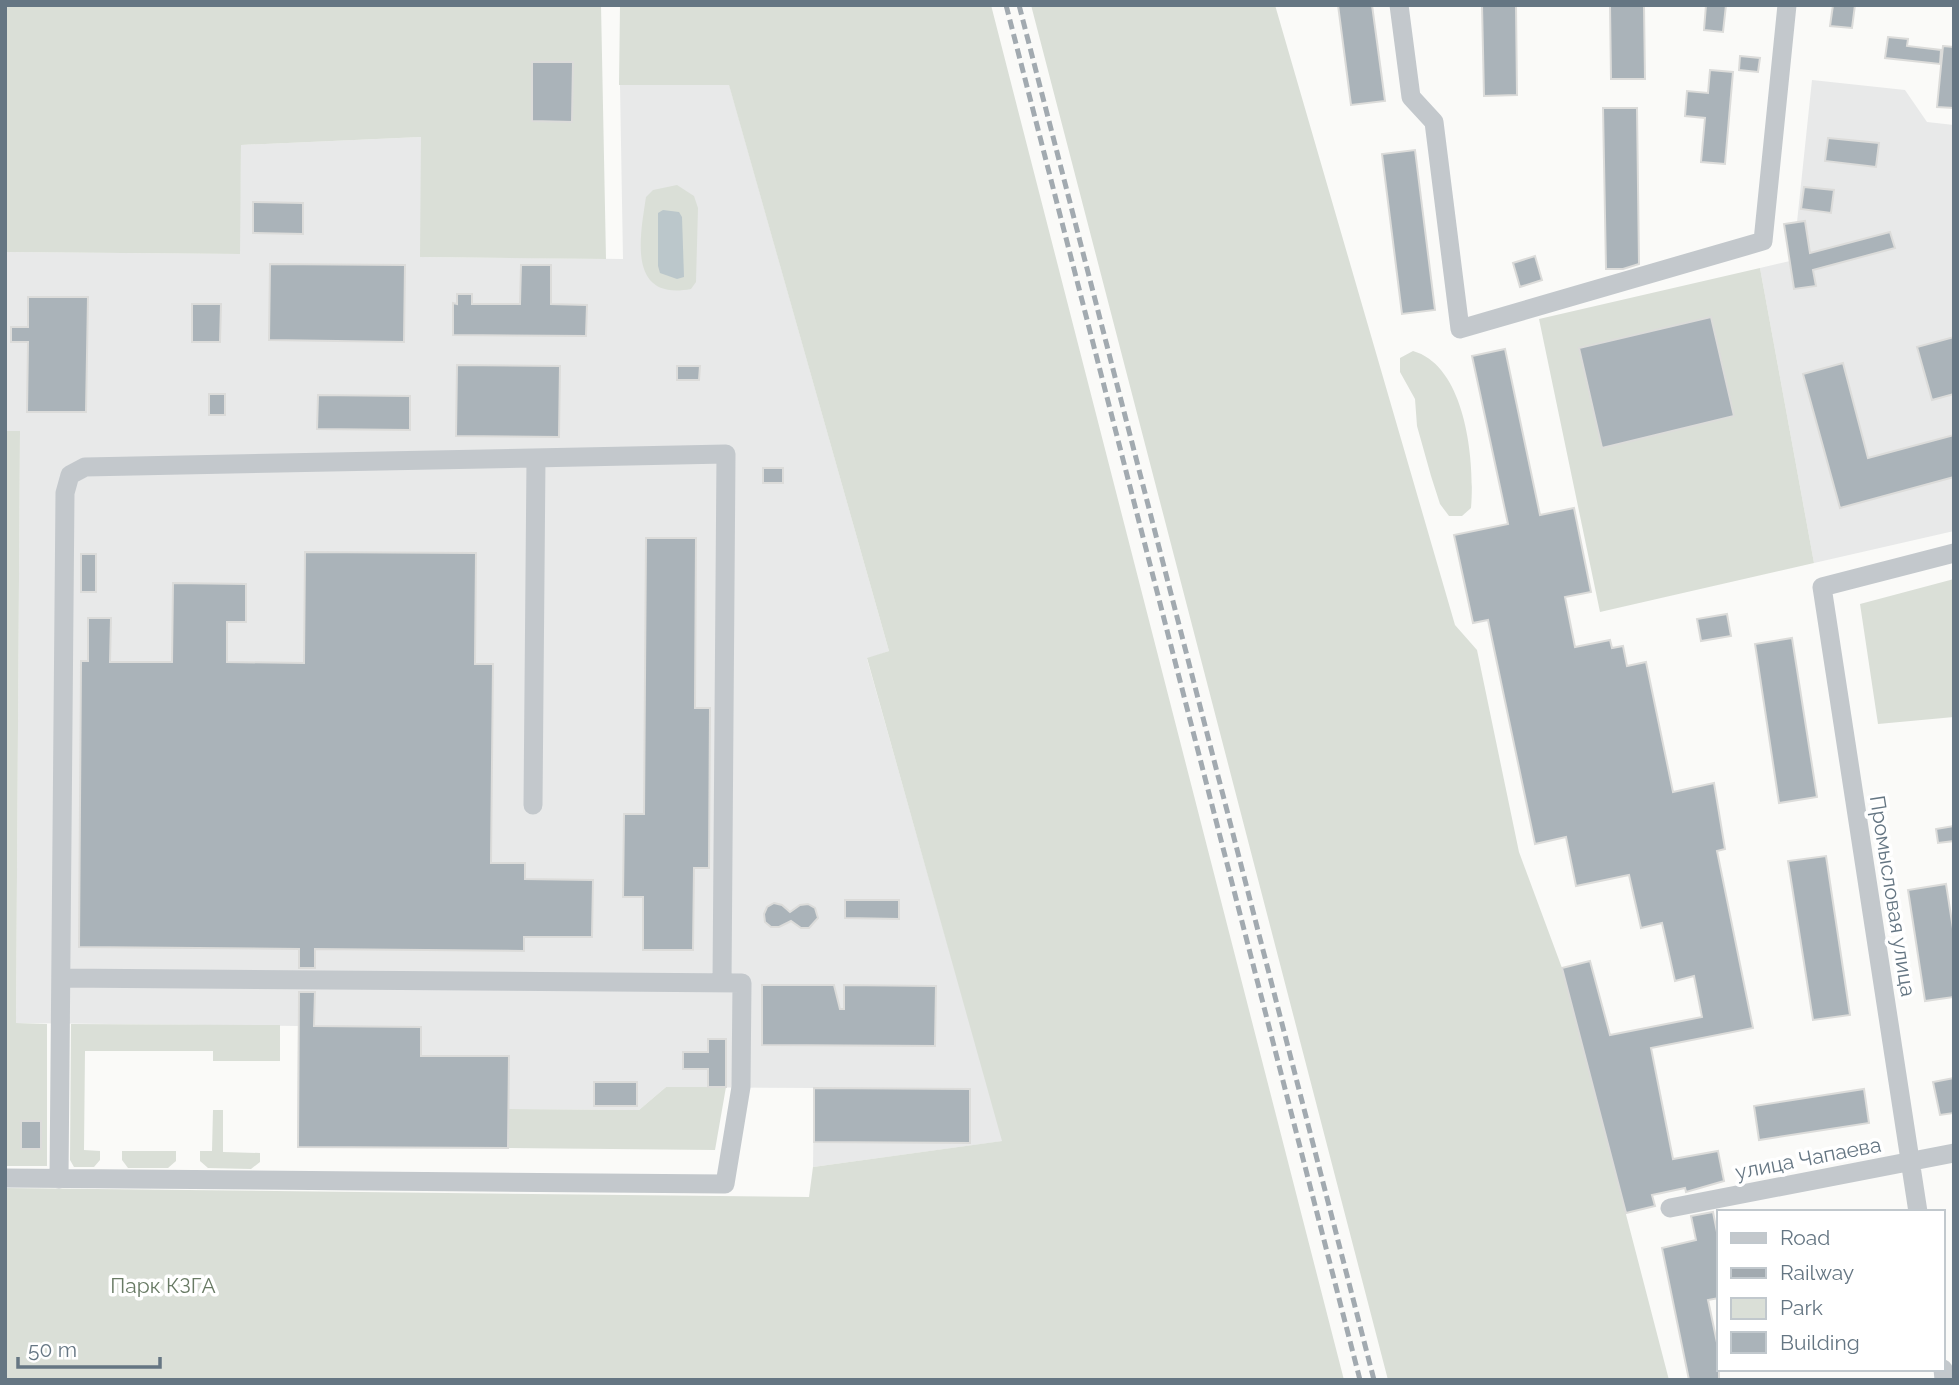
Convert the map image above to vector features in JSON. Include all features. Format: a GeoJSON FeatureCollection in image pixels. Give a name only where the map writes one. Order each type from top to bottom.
{"type":"FeatureCollection","features":[{"type":"Feature","properties":{"kind":"street"},"geometry":{"type":"LineString","coordinates":[[1399,5],[1411,97],[1434,122],[1460,329],[1763,241],[1787,5]]}},
{"type":"Feature","properties":{"kind":"street"},"geometry":{"type":"LineString","coordinates":[[59,1179],[65,493],[70,475],[85,467],[726,454],[722,983]]}},
{"type":"Feature","properties":{"kind":"street"},"geometry":{"type":"LineString","coordinates":[[533,805],[536,458]]}},
{"type":"Feature","properties":{"kind":"street","name":"Промысловая улица"},"geometry":{"type":"LineString","coordinates":[[1918,1210],[1822,587],[1954,553]]}},
{"type":"Feature","properties":{"kind":"street"},"geometry":{"type":"LineString","coordinates":[[5,1178],[725,1184],[741,1087],[742,983],[61,978]]}},
{"type":"Feature","properties":{"kind":"street","name":"улица Чапаева"},"geometry":{"type":"LineString","coordinates":[[1670,1208],[1954,1153]]}},
{"type":"Feature","properties":{"kind":"shaded area"},"geometry":{"type":"Polygon","coordinates":[[[1812,80],[1905,90],[1927,122],[1954,125],[1954,531],[1814,563],[1760,268],[1790,261],[1784,224],[1797,222],[1812,80]]]}},
{"type":"Feature","properties":{"kind":"shaded area"},"geometry":{"type":"Polygon","coordinates":[[[729,84],[889,651],[867,659],[1003,1141],[813,1167],[814,1088],[666,1087],[639,1110],[508,1109],[508,1148],[297,1147],[298,1026],[16,1023],[20,432],[5,431],[5,252],[239,254],[241,145],[421,137],[421,257],[623,259],[620,85],[729,84]]]}},
{"type":"Feature","properties":{"kind":"shaded area"},"geometry":{"type":"Polygon","coordinates":[[[663,210],[679,212],[682,217],[684,277],[677,279],[660,273],[658,266],[658,213],[663,210]]]}},
{"type":"Feature","properties":{"kind":"green space"},"geometry":{"type":"Polygon","coordinates":[[[5,5],[601,5],[606,259],[420,257],[421,137],[241,145],[240,254],[5,252],[5,5]]]}},
{"type":"Feature","properties":{"kind":"green space","name":"Парк КЗГА"},"geometry":{"type":"Polygon","coordinates":[[[620,5],[991,5],[1344,1380],[5,1380],[5,1188],[809,1197],[813,1167],[1002,1141],[867,658],[889,651],[729,85],[619,85],[620,5]]]}},
{"type":"Feature","properties":{"kind":"green space"},"geometry":{"type":"Polygon","coordinates":[[[1031,5],[1275,5],[1455,625],[1477,650],[1519,852],[1562,968],[1669,1380],[1388,1380],[1031,5]]]}},
{"type":"Feature","properties":{"kind":"green space"},"geometry":{"type":"Polygon","coordinates":[[[677,185],[694,196],[698,208],[696,282],[691,289],[670,290],[656,285],[647,276],[642,262],[642,230],[646,197],[653,190],[677,185]]]}},
{"type":"Feature","properties":{"kind":"green space"},"geometry":{"type":"Polygon","coordinates":[[[1760,268],[1814,563],[1600,612],[1539,319],[1760,268]]]}},
{"type":"Feature","properties":{"kind":"green space"},"geometry":{"type":"Polygon","coordinates":[[[1413,351],[1431,360],[1445,375],[1456,395],[1463,418],[1472,488],[1471,508],[1462,516],[1449,516],[1440,504],[1417,426],[1415,399],[1400,372],[1400,358],[1413,351]]]}},
{"type":"Feature","properties":{"kind":"green space"},"geometry":{"type":"Polygon","coordinates":[[[5,431],[20,431],[16,1023],[47,1024],[47,1166],[5,1166],[5,431]]]}},
{"type":"Feature","properties":{"kind":"green space"},"geometry":{"type":"Polygon","coordinates":[[[1954,579],[1954,717],[1878,724],[1860,604],[1954,579]]]}},
{"type":"Feature","properties":{"kind":"green space"},"geometry":{"type":"Polygon","coordinates":[[[71,1024],[280,1025],[280,1061],[213,1061],[213,1051],[85,1051],[84,1150],[100,1151],[100,1160],[94,1167],[74,1167],[70,1160],[71,1024]]]}},
{"type":"Feature","properties":{"kind":"green space"},"geometry":{"type":"Polygon","coordinates":[[[666,1087],[726,1087],[715,1150],[508,1148],[508,1109],[639,1110],[666,1087]]]}},
{"type":"Feature","properties":{"kind":"green space"},"geometry":{"type":"Polygon","coordinates":[[[213,1110],[223,1110],[223,1152],[260,1153],[260,1162],[251,1169],[208,1168],[200,1161],[200,1151],[212,1151],[213,1110]]]}},
{"type":"Feature","properties":{"kind":"green space"},"geometry":{"type":"Polygon","coordinates":[[[122,1151],[176,1151],[176,1161],[168,1168],[128,1168],[122,1160],[122,1151]]]}},
{"type":"Feature","properties":{"kind":"building"},"geometry":{"type":"Polygon","coordinates":[[[1338,5],[1372,5],[1385,101],[1351,105],[1338,5]]]}},
{"type":"Feature","properties":{"kind":"building"},"geometry":{"type":"Polygon","coordinates":[[[1482,5],[1516,5],[1517,95],[1484,96],[1482,5]]]}},
{"type":"Feature","properties":{"kind":"building"},"geometry":{"type":"Polygon","coordinates":[[[1610,5],[1644,5],[1645,79],[1611,79],[1610,5]]]}},
{"type":"Feature","properties":{"kind":"building"},"geometry":{"type":"Polygon","coordinates":[[[1706,5],[1726,5],[1723,32],[1704,30],[1706,5]]]}},
{"type":"Feature","properties":{"kind":"building"},"geometry":{"type":"Polygon","coordinates":[[[1833,5],[1855,5],[1852,28],[1830,26],[1833,5]]]}},
{"type":"Feature","properties":{"kind":"building"},"geometry":{"type":"Polygon","coordinates":[[[1888,37],[1908,39],[1907,46],[1941,50],[1940,64],[1885,58],[1888,37]]]}},
{"type":"Feature","properties":{"kind":"building"},"geometry":{"type":"Polygon","coordinates":[[[1943,46],[1954,47],[1954,108],[1937,107],[1943,46]]]}},
{"type":"Feature","properties":{"kind":"building"},"geometry":{"type":"Polygon","coordinates":[[[1740,56],[1760,58],[1758,72],[1739,70],[1740,56]]]}},
{"type":"Feature","properties":{"kind":"building"},"geometry":{"type":"Polygon","coordinates":[[[532,62],[573,62],[572,122],[532,121],[532,62]]]}},
{"type":"Feature","properties":{"kind":"building"},"geometry":{"type":"Polygon","coordinates":[[[1710,70],[1733,72],[1725,164],[1701,162],[1705,118],[1685,116],[1687,91],[1708,93],[1710,70]]]}},
{"type":"Feature","properties":{"kind":"building"},"geometry":{"type":"Polygon","coordinates":[[[1603,108],[1637,108],[1639,264],[1623,269],[1606,269],[1603,108]]]}},
{"type":"Feature","properties":{"kind":"building"},"geometry":{"type":"Polygon","coordinates":[[[1828,138],[1879,143],[1876,167],[1825,161],[1828,138]]]}},
{"type":"Feature","properties":{"kind":"building"},"geometry":{"type":"Polygon","coordinates":[[[1415,150],[1435,310],[1402,314],[1382,154],[1415,150]]]}},
{"type":"Feature","properties":{"kind":"building"},"geometry":{"type":"Polygon","coordinates":[[[1804,187],[1834,190],[1831,213],[1801,209],[1804,187]]]}},
{"type":"Feature","properties":{"kind":"building"},"geometry":{"type":"Polygon","coordinates":[[[253,202],[303,203],[303,234],[253,233],[253,202]]]}},
{"type":"Feature","properties":{"kind":"building"},"geometry":{"type":"Polygon","coordinates":[[[1805,221],[1810,253],[1890,232],[1895,248],[1813,270],[1816,286],[1794,289],[1784,224],[1805,221]]]}},
{"type":"Feature","properties":{"kind":"building"},"geometry":{"type":"Polygon","coordinates":[[[1535,256],[1542,280],[1520,287],[1513,263],[1535,256]]]}},
{"type":"Feature","properties":{"kind":"building"},"geometry":{"type":"Polygon","coordinates":[[[270,264],[405,265],[404,342],[269,340],[270,264]]]}},
{"type":"Feature","properties":{"kind":"building"},"geometry":{"type":"Polygon","coordinates":[[[521,265],[551,265],[551,304],[587,305],[586,336],[453,335],[453,303],[457,304],[457,294],[472,294],[472,304],[520,304],[521,265]]]}},
{"type":"Feature","properties":{"kind":"building"},"geometry":{"type":"Polygon","coordinates":[[[28,297],[88,297],[86,412],[27,412],[28,342],[11,342],[11,327],[28,327],[28,297]]]}},
{"type":"Feature","properties":{"kind":"building"},"geometry":{"type":"Polygon","coordinates":[[[192,304],[221,304],[220,342],[192,342],[192,304]]]}},
{"type":"Feature","properties":{"kind":"building"},"geometry":{"type":"Polygon","coordinates":[[[1711,317],[1734,416],[1602,448],[1579,348],[1711,317]]]}},
{"type":"Feature","properties":{"kind":"building"},"geometry":{"type":"Polygon","coordinates":[[[1954,337],[1954,394],[1932,400],[1917,347],[1954,337]]]}},
{"type":"Feature","properties":{"kind":"building"},"geometry":{"type":"Polygon","coordinates":[[[1505,349],[1540,515],[1574,508],[1591,592],[1565,597],[1575,647],[1610,640],[1612,648],[1623,646],[1627,666],[1646,662],[1673,792],[1714,783],[1725,849],[1717,851],[1753,1028],[1651,1048],[1673,1159],[1718,1151],[1724,1181],[1686,1192],[1685,1188],[1652,1195],[1655,1206],[1626,1213],[1562,968],[1590,961],[1610,1035],[1702,1017],[1694,976],[1675,981],[1662,923],[1641,928],[1629,875],[1576,886],[1566,837],[1535,844],[1488,620],[1473,623],[1454,535],[1508,524],[1472,356],[1505,349]]]}},
{"type":"Feature","properties":{"kind":"building"},"geometry":{"type":"Polygon","coordinates":[[[1843,363],[1868,458],[1954,435],[1954,477],[1840,508],[1803,374],[1843,363]]]}},
{"type":"Feature","properties":{"kind":"building"},"geometry":{"type":"Polygon","coordinates":[[[457,365],[560,366],[559,437],[456,436],[457,365]]]}},
{"type":"Feature","properties":{"kind":"building"},"geometry":{"type":"Polygon","coordinates":[[[677,366],[700,366],[699,380],[677,380],[677,366]]]}},
{"type":"Feature","properties":{"kind":"building"},"geometry":{"type":"Polygon","coordinates":[[[209,394],[225,394],[225,415],[209,415],[209,394]]]}},
{"type":"Feature","properties":{"kind":"building"},"geometry":{"type":"Polygon","coordinates":[[[318,395],[410,396],[410,430],[317,429],[318,395]]]}},
{"type":"Feature","properties":{"kind":"building"},"geometry":{"type":"Polygon","coordinates":[[[763,468],[783,468],[783,483],[763,483],[763,468]]]}},
{"type":"Feature","properties":{"kind":"building"},"geometry":{"type":"Polygon","coordinates":[[[646,538],[696,538],[695,708],[710,708],[709,868],[694,868],[693,950],[643,950],[643,897],[623,897],[624,814],[644,814],[646,538]]]}},
{"type":"Feature","properties":{"kind":"building"},"geometry":{"type":"Polygon","coordinates":[[[305,552],[476,553],[475,664],[493,664],[491,863],[525,863],[525,879],[593,880],[592,937],[524,937],[524,951],[315,949],[315,968],[299,968],[299,949],[79,947],[81,661],[88,661],[88,618],[111,618],[110,662],[172,662],[173,583],[246,584],[246,622],[227,622],[227,662],[304,663],[305,552]]]}},
{"type":"Feature","properties":{"kind":"building"},"geometry":{"type":"Polygon","coordinates":[[[81,554],[96,554],[96,592],[81,592],[81,554]]]}},
{"type":"Feature","properties":{"kind":"building"},"geometry":{"type":"Polygon","coordinates":[[[1727,614],[1731,636],[1701,641],[1697,619],[1727,614]]]}},
{"type":"Feature","properties":{"kind":"building"},"geometry":{"type":"Polygon","coordinates":[[[1792,638],[1817,797],[1779,803],[1755,644],[1792,638]]]}},
{"type":"Feature","properties":{"kind":"building"},"geometry":{"type":"Polygon","coordinates":[[[1954,826],[1954,841],[1938,843],[1936,829],[1954,826]]]}},
{"type":"Feature","properties":{"kind":"building"},"geometry":{"type":"Polygon","coordinates":[[[1826,856],[1850,1015],[1813,1020],[1788,861],[1826,856]]]}},
{"type":"Feature","properties":{"kind":"building"},"geometry":{"type":"Polygon","coordinates":[[[1946,884],[1954,935],[1954,997],[1925,1001],[1908,890],[1946,884]]]}},
{"type":"Feature","properties":{"kind":"building"},"geometry":{"type":"Polygon","coordinates":[[[845,900],[899,900],[899,919],[845,918],[845,900]]]}},
{"type":"Feature","properties":{"kind":"building"},"geometry":{"type":"Polygon","coordinates":[[[774,903],[782,905],[790,912],[800,905],[808,904],[815,908],[818,918],[809,928],[801,928],[791,921],[779,927],[771,927],[765,922],[764,914],[767,907],[774,903]]]}},
{"type":"Feature","properties":{"kind":"building"},"geometry":{"type":"Polygon","coordinates":[[[762,985],[834,985],[840,1009],[844,1009],[844,985],[936,986],[935,1046],[762,1045],[762,985]]]}},
{"type":"Feature","properties":{"kind":"building"},"geometry":{"type":"Polygon","coordinates":[[[299,992],[315,992],[314,1026],[421,1027],[421,1056],[509,1056],[508,1148],[298,1147],[299,992]]]}},
{"type":"Feature","properties":{"kind":"building"},"geometry":{"type":"Polygon","coordinates":[[[708,1039],[726,1039],[726,1087],[708,1087],[708,1069],[683,1069],[683,1052],[708,1052],[708,1039]]]}},
{"type":"Feature","properties":{"kind":"building"},"geometry":{"type":"Polygon","coordinates":[[[1954,1078],[1954,1113],[1940,1115],[1933,1082],[1954,1078]]]}},
{"type":"Feature","properties":{"kind":"building"},"geometry":{"type":"Polygon","coordinates":[[[594,1082],[637,1082],[637,1106],[594,1106],[594,1082]]]}},
{"type":"Feature","properties":{"kind":"building"},"geometry":{"type":"Polygon","coordinates":[[[814,1088],[970,1089],[970,1143],[814,1142],[814,1088]]]}},
{"type":"Feature","properties":{"kind":"building"},"geometry":{"type":"Polygon","coordinates":[[[1864,1089],[1869,1123],[1759,1140],[1754,1106],[1864,1089]]]}},
{"type":"Feature","properties":{"kind":"building"},"geometry":{"type":"Polygon","coordinates":[[[21,1121],[41,1121],[41,1149],[21,1149],[21,1121]]]}},
{"type":"Feature","properties":{"kind":"building"},"geometry":{"type":"Polygon","coordinates":[[[1713,1212],[1717,1232],[1717,1298],[1708,1300],[1717,1343],[1719,1380],[1689,1380],[1662,1248],[1696,1240],[1691,1216],[1713,1212]]]}},
{"type":"Feature","properties":{"kind":"railway"},"geometry":{"type":"LineString","coordinates":[[1006,5],[1360,1380]]}},
{"type":"Feature","properties":{"kind":"railway"},"geometry":{"type":"LineString","coordinates":[[1019,5],[1374,1380]]}}]}
